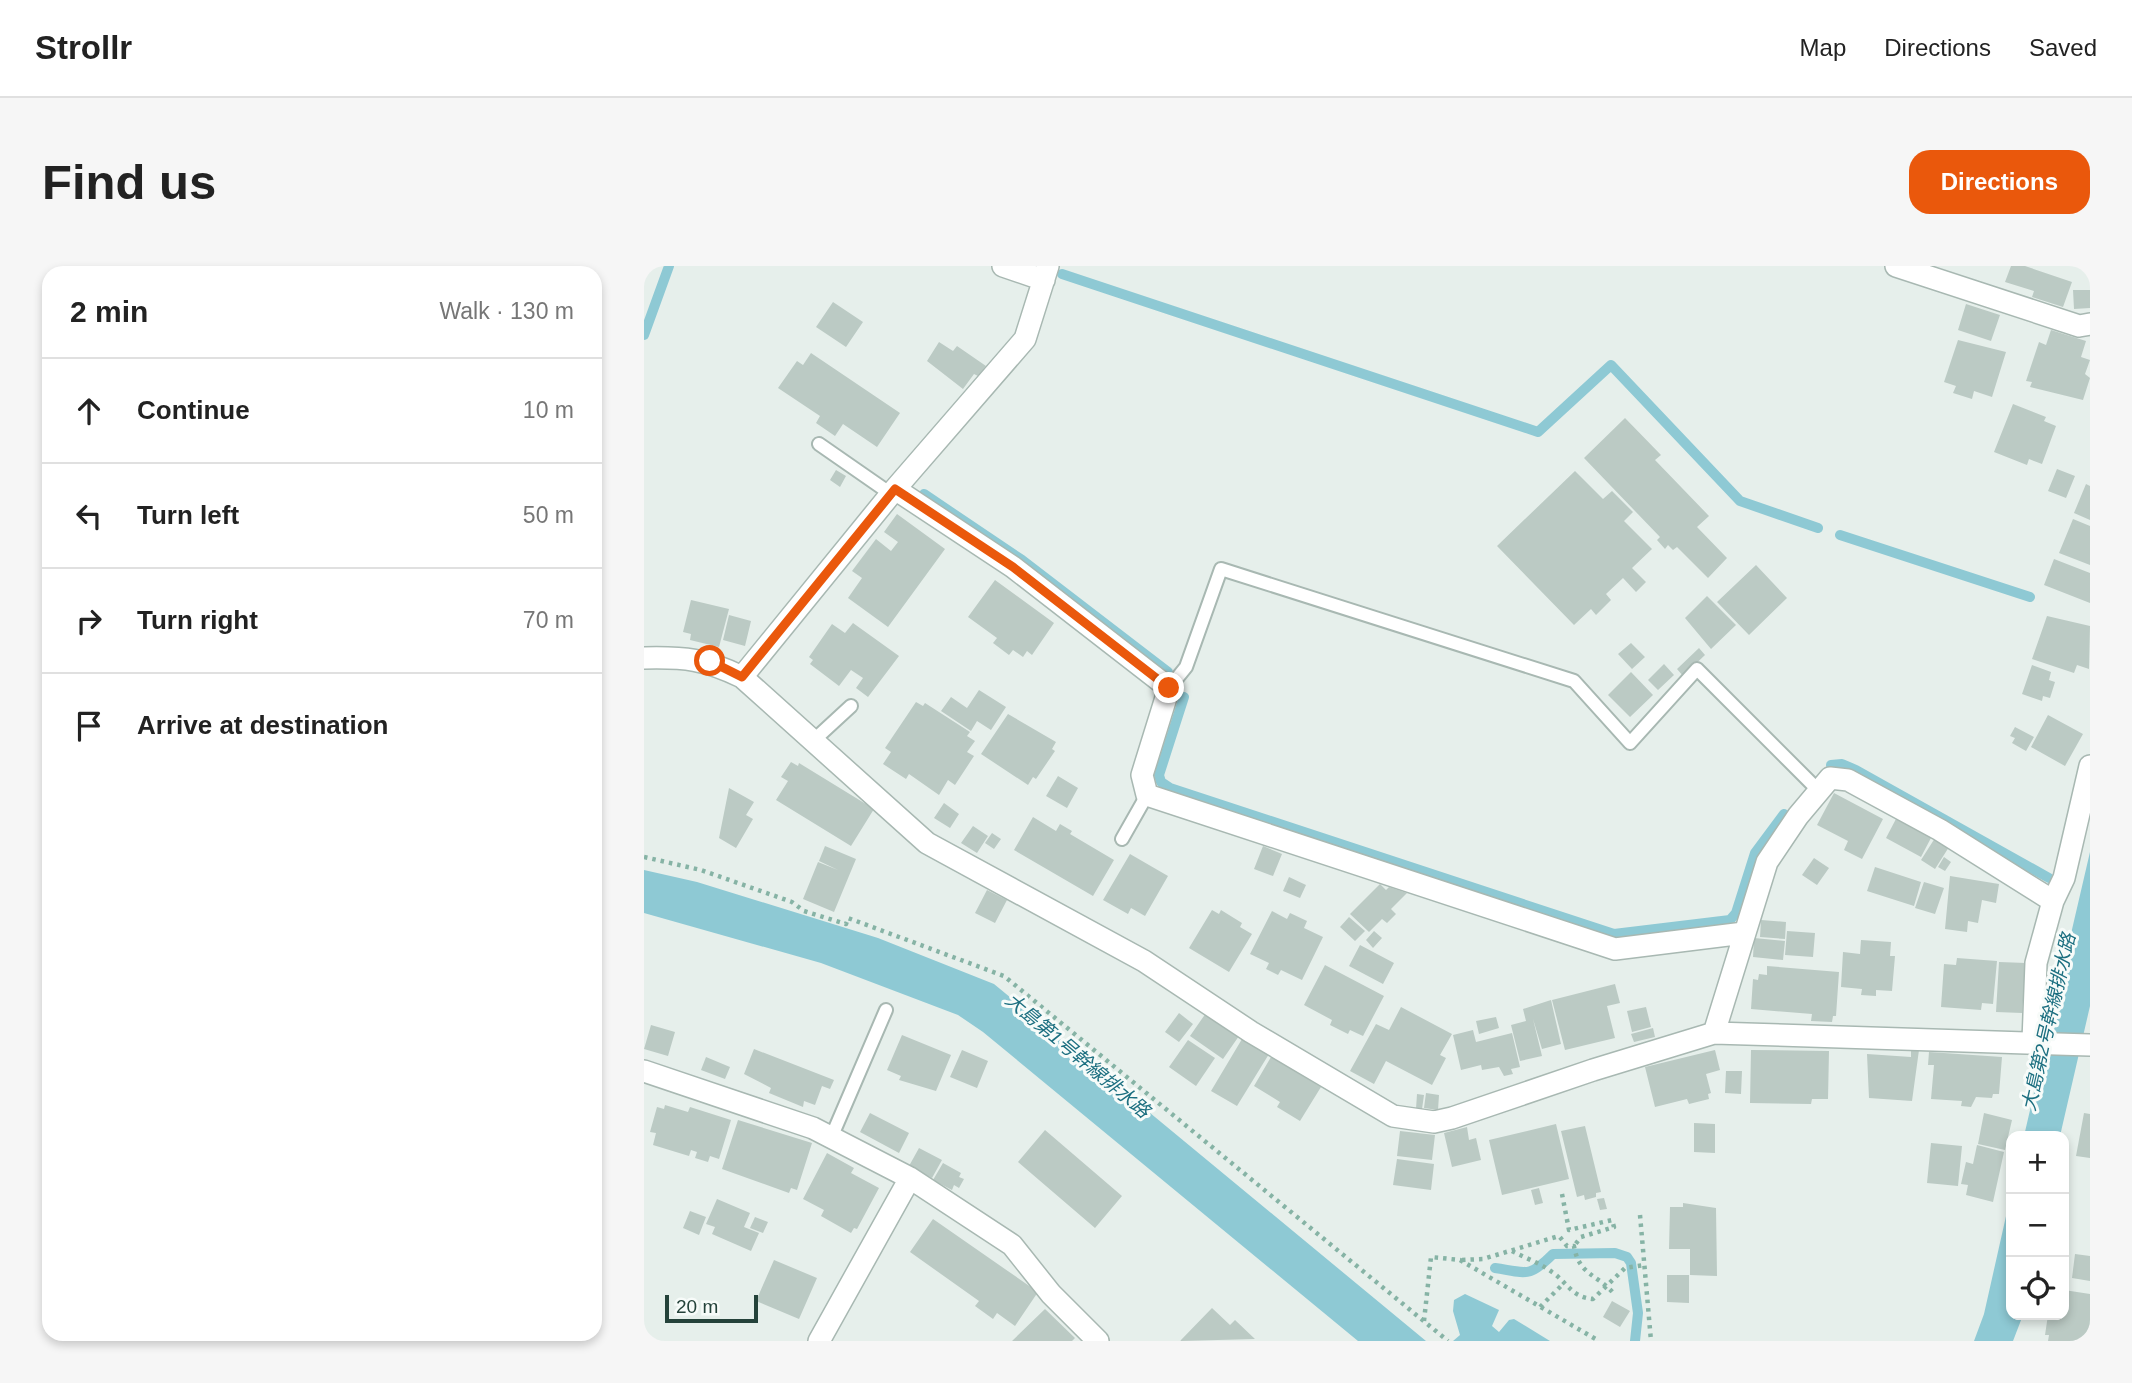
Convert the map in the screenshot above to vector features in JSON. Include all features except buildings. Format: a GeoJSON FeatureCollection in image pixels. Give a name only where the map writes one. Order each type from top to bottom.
{"type":"FeatureCollection","features":[{"type":"Feature","properties":{"kind":"street"},"geometry":{"type":"LineString","coordinates":[[742,677],[893,491],[1025,339],[1046,273],[1003,266]]}},
{"type":"Feature","properties":{"kind":"street"},"geometry":{"type":"LineString","coordinates":[[1896,266],[2079,326],[2090,324]]}},
{"type":"Feature","properties":{"kind":"street"},"geometry":{"type":"LineString","coordinates":[[893,491],[1013,567],[1169,688],[1142,775],[1147,795],[1615,949],[1744,933]]}},
{"type":"Feature","properties":{"kind":"street"},"geometry":{"type":"LineString","coordinates":[[644,658],[683,657],[710,661],[742,677],[927,843],[1144,961],[1251,1032],[1393,1116],[1434,1122],[1452,1118],[1586,1072],[1714,1033],[2036,1041],[2090,1045]]}},
{"type":"Feature","properties":{"kind":"street"},"geometry":{"type":"LineString","coordinates":[[2036,1041],[2036,963],[2053,901],[2064,878],[2090,766]]}},
{"type":"Feature","properties":{"kind":"street"},"geometry":{"type":"LineString","coordinates":[[1714,1033],[1767,862],[1830,778],[1848,780],[1940,830],[2053,901]]}},
{"type":"Feature","properties":{"kind":"street"},"geometry":{"type":"LineString","coordinates":[[644,1072],[813,1128],[910,1178],[1012,1245],[1051,1294],[1098,1341]]}},
{"type":"Feature","properties":{"kind":"street"},"geometry":{"type":"LineString","coordinates":[[819,1341],[910,1178]]}},
{"type":"Feature","properties":{"kind":"lane"},"geometry":{"type":"LineString","coordinates":[[819,444],[893,491]]}},
{"type":"Feature","properties":{"kind":"lane"},"geometry":{"type":"LineString","coordinates":[[1169,688],[1186,667],[1213,582],[1221,569],[1574,681],[1630,743],[1697,669],[1819,791]]}},
{"type":"Feature","properties":{"kind":"lane"},"geometry":{"type":"LineString","coordinates":[[813,741],[851,706]]}},
{"type":"Feature","properties":{"kind":"lane"},"geometry":{"type":"LineString","coordinates":[[1122,839],[1147,795]]}},
{"type":"Feature","properties":{"kind":"lane"},"geometry":{"type":"LineString","coordinates":[[831,1138],[886,1010]]}},
{"type":"Feature","properties":{"kind":"path"},"geometry":{"type":"LineString","coordinates":[[644,856],[701,870],[792,902],[804,911],[846,924],[848,918],[1004,976],[1447,1340]]}},
{"type":"Feature","properties":{"kind":"path"},"geometry":{"type":"LineString","coordinates":[[1562,1194],[1569,1230],[1612,1220],[1614,1227],[1581,1237],[1574,1248],[1582,1269],[1606,1285],[1615,1295]]}},
{"type":"Feature","properties":{"kind":"path"},"geometry":{"type":"LineString","coordinates":[[1640,1215],[1651,1341]]}},
{"type":"Feature","properties":{"kind":"path"},"geometry":{"type":"LineString","coordinates":[[1424,1322],[1431,1256],[1460,1260],[1483,1259],[1559,1236],[1567,1246],[1574,1248]]}},
{"type":"Feature","properties":{"kind":"path"},"geometry":{"type":"LineString","coordinates":[[1511,1251],[1548,1269],[1576,1295],[1592,1299],[1625,1268],[1645,1265]]}},
{"type":"Feature","properties":{"kind":"path"},"geometry":{"type":"LineString","coordinates":[[1460,1260],[1599,1341]]}},
{"type":"Feature","properties":{"kind":"path"},"geometry":{"type":"LineString","coordinates":[[1540,1307],[1564,1283]]}},
{"type":"Feature","properties":{"kind":"water"},"geometry":{"type":"Polygon","coordinates":[[[2090,852],[2090,1006],[2061,1131],[2025,1131],[2090,852]]]}},
{"type":"Feature","properties":{"kind":"water","name":"大島第1号幹線排水路"},"geometry":{"type":"Polygon","coordinates":[[[644,870],[697,882],[878,938],[994,984],[1426,1341],[1358,1341],[983,1032],[958,1015],[821,963],[644,913],[644,870]]]}},
{"type":"Feature","properties":{"kind":"water"},"geometry":{"type":"Polygon","coordinates":[[[2006,1216],[2006,1320],[2021,1320],[2013,1341],[1974,1341],[1984,1314],[2006,1216]]]}},
{"type":"Feature","properties":{"kind":"water"},"geometry":{"type":"Polygon","coordinates":[[[1465,1294],[1499,1310],[1492,1326],[1499,1332],[1509,1320],[1514,1319],[1550,1341],[1453,1341],[1460,1335],[1453,1311],[1454,1300],[1465,1294]]]}},
{"type":"Feature","properties":{"kind":"waterway"},"geometry":{"type":"LineString","coordinates":[[644,335],[669,266]]}},
{"type":"Feature","properties":{"kind":"waterway"},"geometry":{"type":"LineString","coordinates":[[1062,274],[1538,432],[1611,365],[1740,501],[1818,528]]}},
{"type":"Feature","properties":{"kind":"waterway"},"geometry":{"type":"LineString","coordinates":[[924,494],[1022,560],[1168,672]]}},
{"type":"Feature","properties":{"kind":"waterway"},"geometry":{"type":"LineString","coordinates":[[1840,535],[2030,597]]}},
{"type":"Feature","properties":{"kind":"waterway"},"geometry":{"type":"LineString","coordinates":[[1184,697],[1159,775],[1161,782],[1170,788],[1614,934],[1730,920],[1736,913],[1755,853],[1784,814]]}},
{"type":"Feature","properties":{"kind":"waterway"},"geometry":{"type":"LineString","coordinates":[[1831,765],[1842,764],[1856,770],[2049,878]]}},
{"type":"Feature","properties":{"kind":"waterway"},"geometry":{"type":"LineString","coordinates":[[1495,1268],[1527,1272],[1538,1267],[1553,1254],[1615,1253],[1627,1257],[1631,1263],[1638,1313],[1635,1341]]}},
{"type":"Feature","properties":{"kind":"route"},"geometry":{"type":"LineString","coordinates":[[710,661],[742,677],[895,489],[1013,567],[1169,688]]}},
{"type":"Feature","properties":{"kind":"water label","name":"大島第2号幹線排水路"},"geometry":{"type":"Point","coordinates":[2048,1022]}}]}
